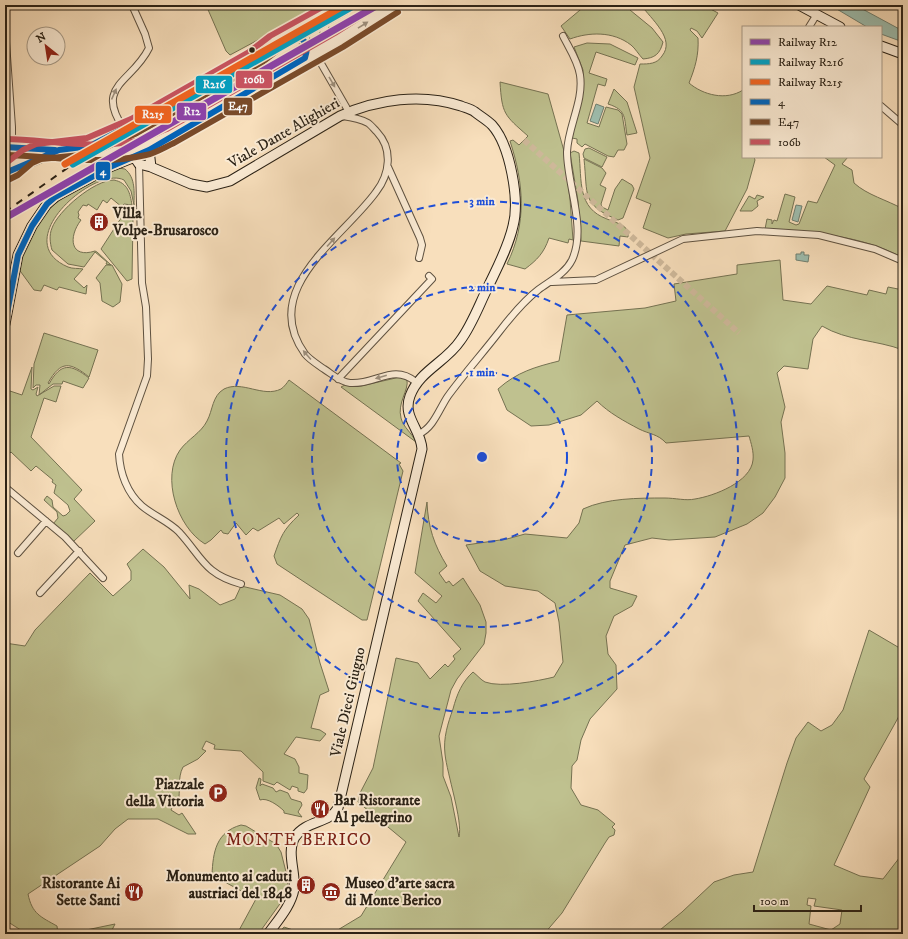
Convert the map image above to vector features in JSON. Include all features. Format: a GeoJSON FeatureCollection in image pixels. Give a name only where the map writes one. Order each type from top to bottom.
{"type":"FeatureCollection","features":[{"type":"Feature","properties":{"kind":"main road"},"geometry":{"type":"LineString","coordinates":[[253,59],[274,43],[342,5]]}},
{"type":"Feature","properties":{"kind":"main road"},"geometry":{"type":"LineString","coordinates":[[339,40],[326,34],[323,26],[326,22],[351,5]]}},
{"type":"Feature","properties":{"kind":"main road"},"geometry":{"type":"LineString","coordinates":[[5,324],[10,304],[18,255],[32,226],[47,204],[55,197],[104,167],[149,150],[170,136],[339,40],[394,5]]}},
{"type":"Feature","properties":{"kind":"main road"},"geometry":{"type":"LineString","coordinates":[[799,5],[838,26]]}},
{"type":"Feature","properties":{"kind":"main road"},"geometry":{"type":"LineString","coordinates":[[10,171],[62,150],[90,146],[124,129],[134,126],[253,59],[294,38],[300,38],[307,43],[308,49],[305,58]]}},
{"type":"Feature","properties":{"kind":"main road"},"geometry":{"type":"LineString","coordinates":[[882,46],[903,54]]}},
{"type":"Feature","properties":{"kind":"main road","name":"Viale Dante Alighieri"},"geometry":{"type":"LineString","coordinates":[[135,156],[151,167],[191,184],[207,187],[230,181],[344,114],[373,104],[411,100],[447,102],[473,110],[492,125],[505,149],[512,177],[515,206],[514,224],[511,235],[475,314],[461,340],[451,352],[416,382],[410,394],[407,408],[411,422],[419,434],[422,449]]}},
{"type":"Feature","properties":{"kind":"main road"},"geometry":{"type":"LineString","coordinates":[[104,167],[134,126]]}},
{"type":"Feature","properties":{"kind":"main road"},"geometry":{"type":"LineString","coordinates":[[134,126],[132,139],[135,156]]}},
{"type":"Feature","properties":{"kind":"main road"},"geometry":{"type":"LineString","coordinates":[[135,156],[146,146],[170,136]]}},
{"type":"Feature","properties":{"kind":"main road"},"geometry":{"type":"LineString","coordinates":[[7,149],[89,151],[116,150],[135,156]]}},
{"type":"Feature","properties":{"kind":"main road"},"geometry":{"type":"LineString","coordinates":[[7,149],[14,159],[14,164],[10,171]]}},
{"type":"Feature","properties":{"kind":"main road"},"geometry":{"type":"LineString","coordinates":[[10,171],[28,156],[48,150]]}},
{"type":"Feature","properties":{"kind":"main road"},"geometry":{"type":"LineString","coordinates":[[149,150],[151,167]]}},
{"type":"Feature","properties":{"kind":"main road"},"geometry":{"type":"LineString","coordinates":[[89,151],[102,157],[104,167]]}},
{"type":"Feature","properties":{"kind":"main road","name":"Viale Dieci Giugno"},"geometry":{"type":"LineString","coordinates":[[268,934],[289,905],[294,888],[292,856],[295,838],[309,824],[333,814],[338,808],[422,449]]}},
{"type":"Feature","properties":{"kind":"street"},"geometry":{"type":"LineString","coordinates":[[124,129],[114,112],[112,98],[117,88],[149,48],[145,34],[132,5]]}},
{"type":"Feature","properties":{"kind":"street"},"geometry":{"type":"LineString","coordinates":[[810,26],[817,14]]}},
{"type":"Feature","properties":{"kind":"street"},"geometry":{"type":"LineString","coordinates":[[5,28],[12,120],[7,149]]}},
{"type":"Feature","properties":{"kind":"street"},"geometry":{"type":"LineString","coordinates":[[419,434],[430,425],[448,397],[502,328],[538,290],[552,282],[571,260],[577,241],[575,212],[567,153],[578,101],[580,75],[574,58],[563,36]]}},
{"type":"Feature","properties":{"kind":"street"},"geometry":{"type":"LineString","coordinates":[[315,53],[344,114],[369,124],[383,139],[388,154],[388,167],[377,192],[307,269],[291,305],[292,327],[306,354],[338,379],[350,383],[371,380],[399,372],[408,375],[416,382]]}},
{"type":"Feature","properties":{"kind":"street"},"geometry":{"type":"LineString","coordinates":[[882,107],[903,125]]}},
{"type":"Feature","properties":{"kind":"street"},"geometry":{"type":"LineString","coordinates":[[135,156],[142,255],[142,283],[146,307],[148,359],[147,376],[119,454],[120,467],[132,496],[142,506],[166,520],[179,533],[207,567],[229,581],[241,584]]}},
{"type":"Feature","properties":{"kind":"street"},"geometry":{"type":"LineString","coordinates":[[388,167],[420,238],[422,245],[419,258]]}},
{"type":"Feature","properties":{"kind":"street"},"geometry":{"type":"LineString","coordinates":[[552,282],[596,280],[621,270],[674,242],[683,239],[756,231],[825,237],[875,249],[903,260]]}},
{"type":"Feature","properties":{"kind":"street"},"geometry":{"type":"LineString","coordinates":[[338,379],[432,279],[429,276]]}},
{"type":"Feature","properties":{"kind":"street"},"geometry":{"type":"LineString","coordinates":[[5,487],[79,551],[103,578]]}},
{"type":"Feature","properties":{"kind":"street"},"geometry":{"type":"LineString","coordinates":[[18,553],[46,521]]}},
{"type":"Feature","properties":{"kind":"street"},"geometry":{"type":"LineString","coordinates":[[40,593],[79,551]]}},
{"type":"Feature","properties":{"kind":"green space"},"geometry":{"type":"Polygon","coordinates":[[[206,5],[323,5],[230,55],[226,51],[206,5]]]}},
{"type":"Feature","properties":{"kind":"green space"},"geometry":{"type":"Polygon","coordinates":[[[586,5],[628,5],[630,10],[652,28],[663,42],[659,52],[651,58],[643,59],[631,45],[624,40],[609,35],[593,34],[570,39],[561,26],[586,5]]]}},
{"type":"Feature","properties":{"kind":"green space"},"geometry":{"type":"Polygon","coordinates":[[[641,5],[703,5],[718,13],[702,38],[697,31],[691,28],[690,30],[698,38],[698,50],[689,83],[701,91],[722,96],[742,90],[742,158],[754,158],[755,160],[747,189],[725,231],[686,234],[668,238],[643,228],[651,204],[636,198],[650,158],[634,87],[640,64],[650,64],[658,61],[666,50],[664,36],[656,23],[641,5]]]}},
{"type":"Feature","properties":{"kind":"green space"},"geometry":{"type":"Polygon","coordinates":[[[587,43],[610,44],[638,58],[635,65],[596,52],[589,73],[607,79],[605,86],[598,84],[587,123],[599,127],[606,107],[618,110],[622,114],[627,144],[624,150],[618,150],[614,157],[608,156],[585,144],[582,147],[577,143],[577,139],[572,138],[583,82],[583,70],[574,47],[587,43]]]}},
{"type":"Feature","properties":{"kind":"green space"},"geometry":{"type":"Polygon","coordinates":[[[500,82],[548,94],[564,151],[573,240],[569,239],[568,243],[549,238],[540,256],[525,269],[507,264],[518,234],[521,203],[518,173],[510,141],[513,140],[519,145],[528,136],[509,118],[503,108],[500,82]]]}},
{"type":"Feature","properties":{"kind":"green space"},"geometry":{"type":"Polygon","coordinates":[[[614,89],[627,102],[637,133],[627,135],[624,115],[619,109],[608,104],[614,89]]]}},
{"type":"Feature","properties":{"kind":"green space"},"geometry":{"type":"Polygon","coordinates":[[[589,148],[607,157],[602,167],[584,158],[583,154],[585,149],[589,148]]]}},
{"type":"Feature","properties":{"kind":"green space"},"geometry":{"type":"Polygon","coordinates":[[[574,151],[579,153],[581,183],[586,201],[590,208],[597,214],[621,225],[628,231],[628,237],[620,236],[619,246],[581,241],[578,201],[570,153],[574,151]]]}},
{"type":"Feature","properties":{"kind":"green space"},"geometry":{"type":"Polygon","coordinates":[[[825,158],[847,158],[842,164],[852,170],[854,183],[871,194],[903,209],[903,258],[870,244],[836,236],[818,233],[765,229],[767,219],[772,220],[772,224],[774,220],[777,221],[785,194],[795,197],[789,222],[796,225],[799,224],[808,201],[817,203],[835,165],[825,158]]]}},
{"type":"Feature","properties":{"kind":"green space"},"geometry":{"type":"Polygon","coordinates":[[[584,159],[602,168],[606,173],[600,185],[606,188],[601,204],[602,207],[608,210],[615,189],[622,179],[632,185],[634,189],[623,218],[618,220],[598,209],[592,203],[587,190],[584,159]]]}},
{"type":"Feature","properties":{"kind":"green space"},"geometry":{"type":"Polygon","coordinates":[[[118,168],[125,169],[133,181],[134,205],[131,191],[124,180],[111,178],[94,184],[77,194],[62,208],[51,224],[47,240],[52,255],[68,267],[83,269],[74,279],[84,288],[87,285],[86,294],[59,287],[57,290],[44,285],[41,291],[34,290],[18,268],[23,250],[37,224],[49,209],[62,198],[118,168]]]}},
{"type":"Feature","properties":{"kind":"green space"},"geometry":{"type":"Polygon","coordinates":[[[106,181],[119,181],[128,189],[132,205],[124,204],[122,207],[111,198],[107,203],[103,200],[97,210],[88,204],[87,206],[83,205],[78,212],[78,218],[81,220],[74,233],[73,239],[76,249],[80,252],[87,253],[95,251],[111,265],[106,264],[107,262],[95,252],[84,267],[68,264],[52,250],[50,233],[52,228],[61,213],[87,191],[106,181]]]}},
{"type":"Feature","properties":{"kind":"green space"},"geometry":{"type":"Polygon","coordinates":[[[757,195],[764,197],[757,201],[758,206],[752,211],[740,211],[749,196],[755,199],[757,195]]]}},
{"type":"Feature","properties":{"kind":"green space"},"geometry":{"type":"Polygon","coordinates":[[[123,215],[133,218],[132,279],[127,281],[101,249],[123,215]]]}},
{"type":"Feature","properties":{"kind":"green space"},"geometry":{"type":"Polygon","coordinates":[[[780,260],[783,300],[811,304],[827,286],[867,295],[869,290],[886,294],[888,287],[903,290],[903,350],[883,344],[852,338],[822,326],[813,339],[808,369],[784,366],[777,373],[785,407],[781,422],[785,453],[785,478],[775,497],[763,513],[747,524],[715,537],[669,540],[652,538],[625,545],[610,581],[610,588],[637,596],[632,606],[614,616],[606,636],[608,654],[616,665],[617,689],[590,719],[581,740],[577,760],[572,766],[571,788],[581,805],[598,810],[615,824],[612,827],[615,830],[614,835],[609,837],[562,913],[544,934],[331,934],[361,916],[406,842],[358,802],[360,793],[373,768],[396,658],[418,663],[430,679],[445,664],[448,667],[455,659],[453,656],[461,649],[418,601],[423,593],[436,603],[442,596],[415,573],[427,502],[432,536],[447,566],[439,573],[446,583],[449,581],[453,586],[463,578],[480,605],[486,622],[484,644],[457,679],[451,690],[439,736],[443,763],[443,776],[451,797],[459,837],[459,820],[446,763],[445,742],[449,720],[460,689],[473,672],[485,682],[492,684],[529,682],[554,677],[563,662],[559,622],[555,603],[538,591],[505,586],[480,571],[466,545],[507,539],[525,534],[567,538],[579,523],[583,509],[592,505],[634,499],[695,499],[712,495],[730,487],[746,475],[751,468],[753,454],[749,436],[666,443],[657,436],[639,429],[617,416],[597,401],[581,415],[549,425],[531,426],[507,410],[498,389],[519,374],[559,361],[567,315],[645,308],[676,301],[674,284],[737,274],[737,265],[780,260]]]}},
{"type":"Feature","properties":{"kind":"green space"},"geometry":{"type":"Polygon","coordinates":[[[106,265],[112,265],[122,284],[120,302],[113,307],[102,301],[100,283],[96,278],[106,265]]]}},
{"type":"Feature","properties":{"kind":"green space"},"geometry":{"type":"Polygon","coordinates":[[[44,333],[98,350],[89,377],[76,368],[66,366],[57,370],[48,383],[49,384],[53,377],[62,369],[72,368],[83,373],[89,378],[83,388],[63,381],[62,384],[53,384],[39,395],[40,385],[36,385],[33,388],[34,364],[44,333]]]}},
{"type":"Feature","properties":{"kind":"green space"},"geometry":{"type":"Polygon","coordinates":[[[32,367],[31,389],[33,390],[38,387],[36,394],[37,396],[54,386],[61,386],[56,402],[44,398],[31,437],[82,490],[74,499],[95,521],[73,542],[53,524],[58,518],[57,512],[44,500],[47,496],[52,500],[53,507],[63,516],[70,511],[68,505],[54,493],[56,485],[52,482],[53,480],[36,466],[31,471],[11,452],[9,454],[5,440],[5,396],[10,391],[22,395],[32,367]]]}},
{"type":"Feature","properties":{"kind":"green space"},"geometry":{"type":"Polygon","coordinates":[[[400,377],[407,380],[400,412],[401,418],[416,442],[341,387],[345,385],[361,386],[400,377]]]}},
{"type":"Feature","properties":{"kind":"green space"},"geometry":{"type":"Polygon","coordinates":[[[289,380],[401,463],[399,464],[403,471],[367,620],[362,620],[277,564],[274,556],[279,543],[286,529],[299,515],[297,513],[284,524],[279,518],[258,531],[253,528],[246,535],[236,523],[228,534],[223,533],[221,530],[205,544],[195,536],[187,526],[175,501],[172,487],[174,461],[183,446],[198,433],[204,425],[209,417],[217,395],[224,389],[238,386],[267,392],[274,391],[281,389],[289,380]]]}},
{"type":"Feature","properties":{"kind":"green space"},"geometry":{"type":"Polygon","coordinates":[[[143,549],[164,567],[190,599],[189,585],[199,589],[220,605],[235,599],[241,586],[280,595],[302,609],[309,619],[329,691],[320,695],[311,728],[320,730],[326,734],[320,741],[296,737],[284,754],[295,759],[299,767],[299,773],[308,775],[307,789],[304,793],[298,791],[298,788],[292,786],[290,790],[277,782],[274,785],[263,781],[263,772],[241,751],[214,749],[215,745],[206,741],[202,749],[206,751],[198,759],[183,767],[180,776],[178,803],[175,801],[171,810],[179,815],[182,813],[196,834],[188,834],[158,819],[128,819],[115,829],[100,846],[28,894],[35,911],[57,926],[58,934],[27,934],[5,920],[5,643],[25,646],[35,630],[90,573],[113,596],[131,580],[131,571],[127,564],[143,549]]]}},
{"type":"Feature","properties":{"kind":"green space"},"geometry":{"type":"Polygon","coordinates":[[[869,630],[903,650],[903,709],[864,779],[870,787],[834,865],[860,876],[883,879],[903,853],[903,934],[655,934],[682,912],[714,882],[734,875],[753,872],[796,738],[808,722],[821,731],[832,725],[843,710],[869,630]],[[808,898],[807,905],[811,906],[809,924],[831,930],[840,924],[842,910],[814,906],[816,899],[808,898]]]}},
{"type":"Feature","properties":{"kind":"green space"},"geometry":{"type":"Polygon","coordinates":[[[259,778],[261,779],[260,786],[262,784],[273,788],[276,792],[280,790],[288,793],[291,799],[301,802],[302,805],[298,812],[302,817],[284,813],[284,811],[273,802],[263,799],[260,800],[256,788],[259,778]]]}},
{"type":"Feature","properties":{"kind":"green space"},"geometry":{"type":"Polygon","coordinates":[[[241,825],[246,826],[276,844],[281,852],[288,880],[287,894],[259,933],[256,934],[237,934],[256,899],[212,875],[213,858],[221,838],[233,828],[241,825]]]}},
{"type":"Feature","properties":{"kind":"green space"},"geometry":{"type":"Polygon","coordinates":[[[115,924],[110,934],[67,934],[115,924]]]}},
{"type":"Feature","properties":{"kind":"green space"},"geometry":{"type":"Polygon","coordinates":[[[284,927],[305,934],[278,934],[284,927]]]}},
{"type":"Feature","properties":{"kind":"shaded area"},"geometry":{"type":"Polygon","coordinates":[[[830,5],[855,5],[903,31],[903,42],[882,34],[882,26],[865,26],[830,5]]]}},
{"type":"Feature","properties":{"kind":"shaded area"},"geometry":{"type":"Polygon","coordinates":[[[596,104],[604,107],[598,124],[590,121],[596,104]]]}},
{"type":"Feature","properties":{"kind":"shaded area"},"geometry":{"type":"Polygon","coordinates":[[[796,205],[802,206],[798,222],[792,220],[796,205]]]}},
{"type":"Feature","properties":{"kind":"shaded area"},"geometry":{"type":"Polygon","coordinates":[[[801,252],[804,252],[804,255],[809,255],[808,262],[796,260],[796,254],[801,254],[801,252]]]}},
{"type":"Feature","properties":{"kind":"tunnel"},"geometry":{"type":"LineString","coordinates":[[524,140],[739,333]]}},
{"type":"Feature","properties":{"kind":"railway"},"geometry":{"type":"LineString","coordinates":[[5,212],[73,164]]}},
{"type":"Feature","properties":{"kind":"rail line","name":"R215"},"geometry":{"type":"LineString","coordinates":[[65,164],[345,5]]}},
{"type":"Feature","properties":{"kind":"rail line","name":"R216"},"geometry":{"type":"LineString","coordinates":[[73,164],[355,5]]}},
{"type":"Feature","properties":{"kind":"rail line","name":"R12"},"geometry":{"type":"LineString","coordinates":[[5,218],[378,5]]}},
{"type":"Feature","properties":{"kind":"transit line","name":"106b"},"geometry":{"type":"LineString","coordinates":[[5,164],[23,150],[36,144],[87,138],[131,119],[249,52],[270,36],[326,5]]}},
{"type":"Feature","properties":{"kind":"transit line","name":"106b"},"geometry":{"type":"LineString","coordinates":[[5,139],[73,144],[124,143],[144,139],[167,129],[335,33],[379,5]]}},
{"type":"Feature","properties":{"kind":"transit line","name":"E47"},"geometry":{"type":"LineString","coordinates":[[8,180],[18,175],[32,163],[41,159],[91,154],[137,133],[257,66],[278,50],[346,12]]}},
{"type":"Feature","properties":{"kind":"transit line","name":"E47"},"geometry":{"type":"LineString","coordinates":[[5,155],[76,160],[111,160],[153,153],[174,143],[343,47],[398,12]]}},
{"type":"Feature","properties":{"kind":"transit line","name":"4"},"geometry":{"type":"LineString","coordinates":[[5,173],[59,150],[90,146],[123,129],[134,126],[294,38],[300,37],[306,44],[307,49],[305,58],[149,150],[110,167],[55,197],[47,204],[32,226],[18,255],[5,324]]}},
{"type":"Feature","properties":{"kind":"transit line","name":"4"},"geometry":{"type":"LineString","coordinates":[[5,147],[55,150]]}},
{"type":"Feature","properties":{"kind":"place","name":"Villa Volpe-Brusarosco"},"geometry":{"type":"Point","coordinates":[99,222]}},
{"type":"Feature","properties":{"kind":"place","name":"Piazzale della Vittoria"},"geometry":{"type":"Point","coordinates":[218,793]}},
{"type":"Feature","properties":{"kind":"place","name":"Bar Ristorante Al pellegrino"},"geometry":{"type":"Point","coordinates":[320,809]}},
{"type":"Feature","properties":{"kind":"place","name":"Monumento ai caduti austriaci del 1848"},"geometry":{"type":"Point","coordinates":[306,885]}},
{"type":"Feature","properties":{"kind":"place","name":"Ristorante Ai Sette Santi"},"geometry":{"type":"Point","coordinates":[134,892]}},
{"type":"Feature","properties":{"kind":"place","name":"Museo d’arte sacra di Monte Berico"},"geometry":{"type":"Point","coordinates":[331,892]}},
{"type":"Feature","properties":{"kind":"district","name":"MONTE BERICO"},"geometry":{"type":"Point","coordinates":[299,840]}}]}
